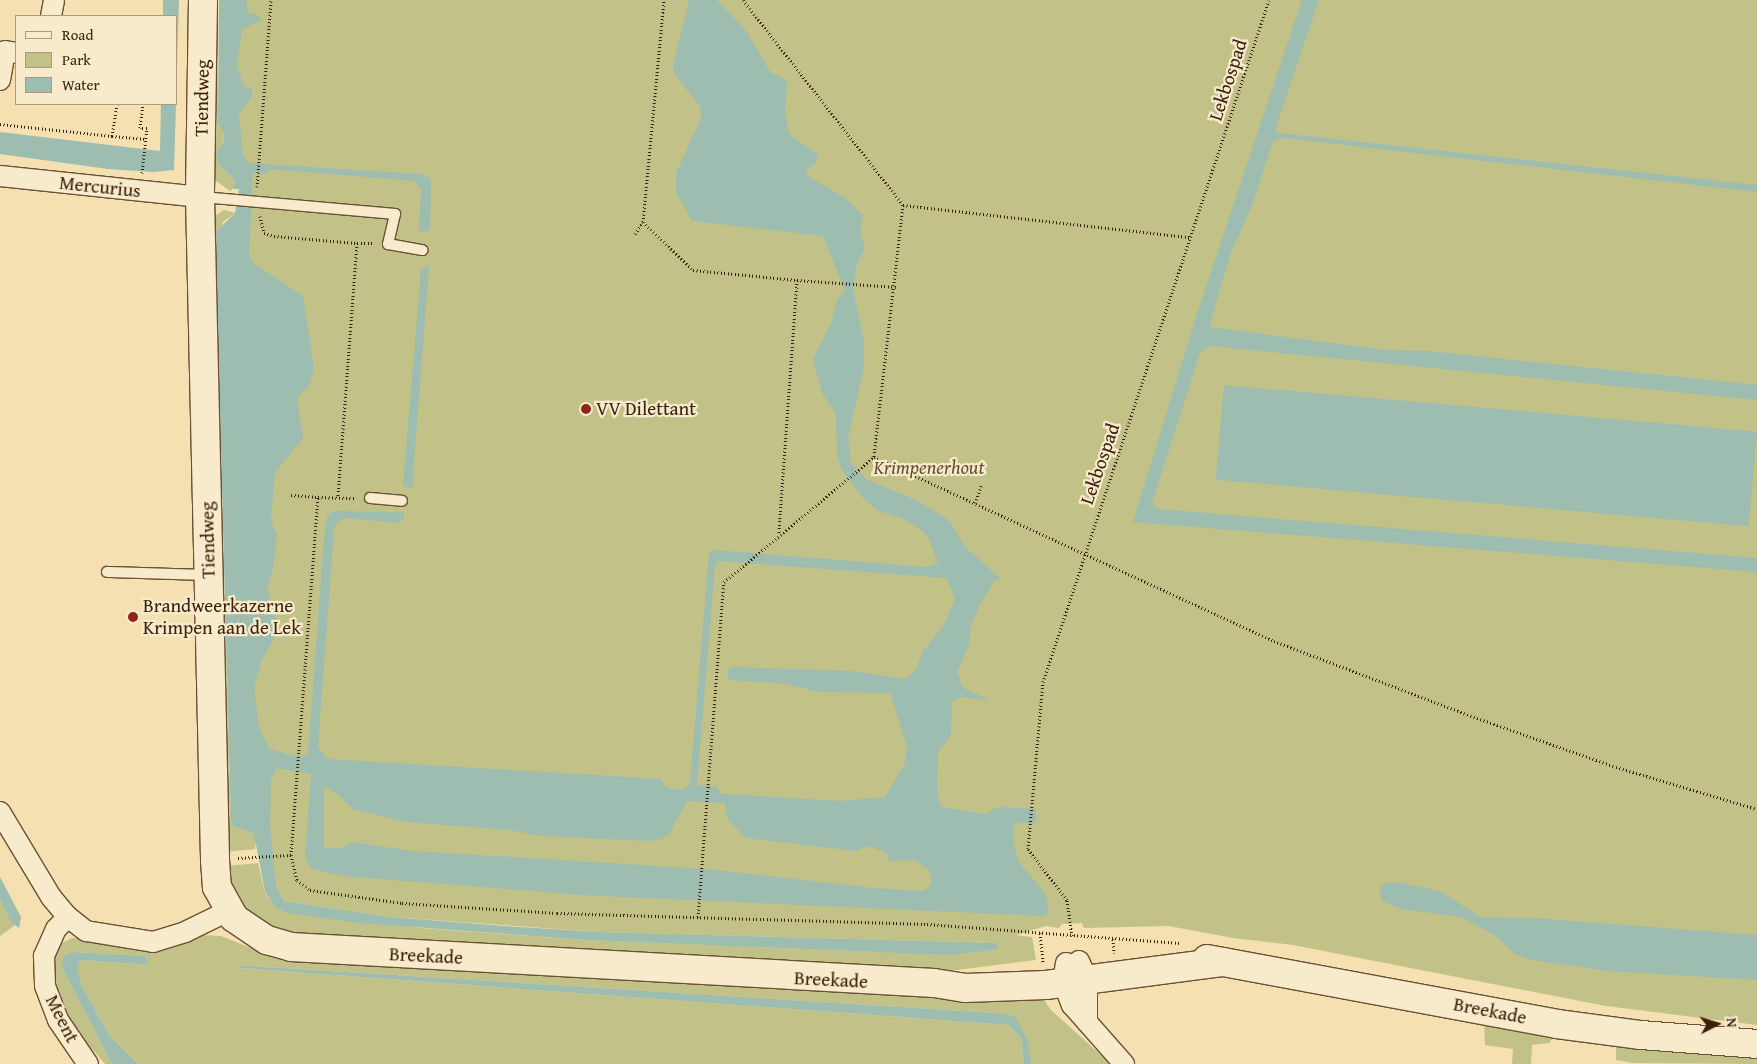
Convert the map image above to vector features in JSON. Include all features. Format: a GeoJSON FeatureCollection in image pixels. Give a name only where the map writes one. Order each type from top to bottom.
{"type":"FeatureCollection","features":[{"type":"Feature","properties":{"kind":"main road","name":"Tiendweg"},"geometry":{"type":"LineString","coordinates":[[203,0],[200,197],[201,575],[211,635],[215,860],[218,886],[228,911]]}},
{"type":"Feature","properties":{"kind":"main road","name":"Breekade"},"geometry":{"type":"LineString","coordinates":[[228,911],[247,929],[267,940],[292,947],[934,984],[1074,964],[1224,962],[1557,1024],[1640,1035],[1757,1044]]}},
{"type":"Feature","properties":{"kind":"street"},"geometry":{"type":"LineString","coordinates":[[52,15],[54,0]]}},
{"type":"Feature","properties":{"kind":"street"},"geometry":{"type":"LineString","coordinates":[[0,80],[5,51],[15,53]]}},
{"type":"Feature","properties":{"kind":"street","name":"Mercurius"},"geometry":{"type":"LineString","coordinates":[[0,176],[200,197]]}},
{"type":"Feature","properties":{"kind":"street"},"geometry":{"type":"LineString","coordinates":[[0,812],[51,897],[68,917],[92,932],[153,942],[185,932],[228,911]]}},
{"type":"Feature","properties":{"kind":"street","name":"Meent"},"geometry":{"type":"LineString","coordinates":[[68,917],[56,929],[44,956],[45,986],[58,1020],[88,1064]]}},
{"type":"Feature","properties":{"kind":"street"},"geometry":{"type":"LineString","coordinates":[[1074,964],[1087,1022],[1124,1064]]}},
{"type":"Feature","properties":{"kind":"lane"},"geometry":{"type":"LineString","coordinates":[[200,197],[395,214],[388,244],[422,250]]}},
{"type":"Feature","properties":{"kind":"lane"},"geometry":{"type":"LineString","coordinates":[[370,498],[402,501]]}},
{"type":"Feature","properties":{"kind":"lane"},"geometry":{"type":"LineString","coordinates":[[107,572],[201,575]]}},
{"type":"Feature","properties":{"kind":"path"},"geometry":{"type":"LineString","coordinates":[[271,0],[256,203],[264,232],[357,243],[338,497]]}},
{"type":"Feature","properties":{"kind":"path"},"geometry":{"type":"LineString","coordinates":[[635,234],[644,222],[664,0]]}},
{"type":"Feature","properties":{"kind":"path"},"geometry":{"type":"LineString","coordinates":[[698,917],[724,582],[733,572],[874,457],[896,287],[903,205],[742,0]]}},
{"type":"Feature","properties":{"kind":"path","name":"Lekbospad"},"geometry":{"type":"LineString","coordinates":[[1074,964],[1067,900],[1028,849],[1028,827],[1043,682],[1269,0]]}},
{"type":"Feature","properties":{"kind":"path"},"geometry":{"type":"LineString","coordinates":[[112,136],[117,105]]}},
{"type":"Feature","properties":{"kind":"path"},"geometry":{"type":"LineString","coordinates":[[142,174],[147,139],[147,128],[140,128],[143,105]]}},
{"type":"Feature","properties":{"kind":"path"},"geometry":{"type":"LineString","coordinates":[[0,124],[147,139]]}},
{"type":"Feature","properties":{"kind":"path"},"geometry":{"type":"LineString","coordinates":[[903,205],[1190,237]]}},
{"type":"Feature","properties":{"kind":"path"},"geometry":{"type":"LineString","coordinates":[[644,222],[693,270],[896,287]]}},
{"type":"Feature","properties":{"kind":"path"},"geometry":{"type":"LineString","coordinates":[[779,534],[797,280]]}},
{"type":"Feature","properties":{"kind":"path"},"geometry":{"type":"LineString","coordinates":[[874,457],[1274,641],[1477,718],[1616,767],[1757,809]]}},
{"type":"Feature","properties":{"kind":"path"},"geometry":{"type":"LineString","coordinates":[[974,503],[982,484]]}},
{"type":"Feature","properties":{"kind":"path"},"geometry":{"type":"LineString","coordinates":[[291,495],[370,498]]}},
{"type":"Feature","properties":{"kind":"path"},"geometry":{"type":"LineString","coordinates":[[318,497],[291,854],[297,880],[310,890],[402,903],[698,917],[927,924],[1074,964],[1113,939]]}},
{"type":"Feature","properties":{"kind":"path"},"geometry":{"type":"LineString","coordinates":[[254,857],[291,854]]}},
{"type":"Feature","properties":{"kind":"green space"},"geometry":{"type":"Polygon","coordinates":[[[209,0],[218,0],[218,123],[224,133],[219,165],[236,181],[236,186],[230,191],[212,178],[209,0]]]}},
{"type":"Feature","properties":{"kind":"green space","name":"Krimpenerhout"},"geometry":{"type":"Polygon","coordinates":[[[235,0],[1757,0],[1757,1025],[1606,1006],[1293,945],[1233,938],[1169,926],[1084,928],[1082,923],[1062,924],[1059,928],[1046,926],[1016,935],[1032,937],[1036,960],[925,974],[285,935],[248,912],[236,895],[226,866],[258,863],[265,893],[275,907],[420,928],[585,940],[880,952],[997,943],[600,932],[391,917],[284,901],[277,889],[270,885],[253,796],[235,0]]]}},
{"type":"Feature","properties":{"kind":"green space"},"geometry":{"type":"Polygon","coordinates":[[[224,210],[235,213],[223,222],[215,251],[231,819],[233,826],[254,834],[256,841],[255,849],[224,852],[213,217],[224,210]]]}},
{"type":"Feature","properties":{"kind":"green space"},"geometry":{"type":"Polygon","coordinates":[[[0,899],[15,925],[0,936],[0,899]]]}},
{"type":"Feature","properties":{"kind":"green space"},"geometry":{"type":"Polygon","coordinates":[[[203,935],[221,936],[278,959],[816,988],[1040,994],[1051,1010],[1111,1064],[1031,1064],[1015,1017],[996,1013],[236,965],[240,968],[1008,1025],[1021,1038],[1024,1064],[138,1064],[109,1035],[82,986],[76,968],[80,960],[149,965],[146,956],[73,952],[61,966],[112,1064],[105,1064],[68,1021],[53,979],[52,957],[60,944],[72,938],[178,940],[203,935]]]}},
{"type":"Feature","properties":{"kind":"green space"},"geometry":{"type":"Polygon","coordinates":[[[1484,1018],[1558,1032],[1549,1043],[1532,1045],[1531,1064],[1512,1064],[1513,1049],[1485,1045],[1484,1018]]]}},
{"type":"Feature","properties":{"kind":"green space"},"geometry":{"type":"Polygon","coordinates":[[[1616,1043],[1757,1054],[1757,1064],[1632,1063],[1616,1060],[1616,1043]]]}},
{"type":"Feature","properties":{"kind":"water"},"geometry":{"type":"Polygon","coordinates":[[[163,0],[179,0],[178,33],[178,15],[163,15],[163,0]]]}},
{"type":"Feature","properties":{"kind":"water"},"geometry":{"type":"Polygon","coordinates":[[[219,0],[246,0],[248,13],[258,15],[261,20],[242,29],[237,67],[244,86],[252,89],[252,97],[239,113],[243,156],[248,163],[421,174],[431,179],[430,231],[419,231],[421,189],[415,181],[271,169],[263,174],[253,173],[249,254],[254,264],[303,296],[314,368],[310,384],[297,398],[303,438],[275,472],[271,521],[277,535],[273,569],[267,588],[279,631],[262,659],[254,688],[259,728],[270,749],[294,756],[308,755],[327,516],[333,511],[404,513],[404,519],[399,523],[345,518],[337,522],[334,529],[318,746],[327,759],[661,779],[664,786],[671,789],[685,789],[690,784],[709,553],[713,550],[927,567],[938,563],[928,537],[920,529],[902,518],[878,511],[861,496],[842,470],[837,455],[836,414],[822,393],[813,359],[832,321],[837,300],[845,291],[823,236],[692,221],[676,192],[676,173],[701,119],[700,106],[675,75],[673,65],[689,0],[717,0],[746,31],[771,73],[787,80],[785,113],[789,134],[818,155],[817,161],[807,170],[806,175],[844,197],[863,216],[860,232],[865,247],[857,264],[853,288],[864,342],[864,368],[848,437],[851,463],[867,480],[916,500],[950,521],[964,546],[1002,580],[995,580],[979,606],[970,629],[970,643],[957,672],[963,688],[990,700],[961,697],[952,701],[951,735],[938,752],[937,792],[941,807],[985,814],[998,807],[1036,809],[1035,825],[1023,822],[1013,824],[1014,844],[1018,861],[1046,895],[1049,911],[1045,916],[581,895],[343,876],[312,869],[305,857],[311,774],[277,768],[271,779],[270,825],[276,887],[284,901],[391,917],[505,926],[600,932],[997,943],[998,949],[949,955],[585,940],[359,923],[288,913],[275,907],[265,892],[254,834],[233,826],[231,819],[215,233],[235,213],[239,189],[233,189],[236,181],[219,165],[216,154],[223,143],[224,134],[218,123],[219,0]],[[719,561],[715,564],[697,785],[717,787],[720,793],[727,794],[841,801],[885,797],[905,763],[907,747],[890,693],[820,692],[785,684],[729,680],[727,674],[730,667],[851,671],[905,679],[916,670],[922,653],[945,623],[955,599],[947,578],[719,561]],[[324,787],[324,848],[342,848],[351,842],[413,851],[706,869],[874,888],[923,891],[932,883],[929,870],[915,860],[889,861],[886,852],[867,846],[856,851],[746,838],[727,818],[725,803],[687,801],[669,834],[662,839],[651,841],[540,836],[510,830],[407,822],[353,809],[336,793],[324,787]]]}},
{"type":"Feature","properties":{"kind":"water"},"geometry":{"type":"Polygon","coordinates":[[[1302,0],[1319,0],[1276,127],[1277,133],[1757,185],[1757,192],[1284,138],[1273,141],[1252,205],[1230,255],[1209,327],[1386,350],[1428,351],[1757,385],[1757,400],[1209,346],[1200,353],[1152,503],[1158,509],[1757,558],[1757,572],[1133,522],[1195,320],[1302,0]]]}},
{"type":"Feature","properties":{"kind":"water"},"geometry":{"type":"Polygon","coordinates":[[[161,105],[176,105],[174,170],[153,172],[108,169],[0,154],[0,132],[160,151],[161,105]]]}},
{"type":"Feature","properties":{"kind":"water"},"geometry":{"type":"Polygon","coordinates":[[[427,266],[429,268],[412,488],[403,486],[421,269],[427,266]]]}},
{"type":"Feature","properties":{"kind":"water"},"geometry":{"type":"Polygon","coordinates":[[[1224,385],[1757,432],[1749,526],[1216,480],[1224,385]]]}},
{"type":"Feature","properties":{"kind":"water"},"geometry":{"type":"Polygon","coordinates":[[[0,877],[21,917],[19,928],[11,922],[0,899],[0,877]]]}},
{"type":"Feature","properties":{"kind":"water"},"geometry":{"type":"Polygon","coordinates":[[[1395,882],[1440,891],[1480,917],[1532,918],[1757,935],[1757,980],[1608,971],[1532,960],[1515,954],[1496,936],[1461,917],[1402,909],[1382,901],[1380,889],[1384,884],[1395,882]]]}},
{"type":"Feature","properties":{"kind":"water"},"geometry":{"type":"Polygon","coordinates":[[[73,952],[146,956],[149,965],[80,960],[77,968],[82,986],[109,1035],[138,1064],[112,1064],[61,966],[65,955],[73,952]]]}},
{"type":"Feature","properties":{"kind":"water"},"geometry":{"type":"Polygon","coordinates":[[[235,965],[996,1013],[1015,1016],[1028,1041],[1031,1064],[1024,1064],[1021,1038],[1008,1025],[240,968],[235,965]]]}},
{"type":"Feature","properties":{"kind":"place","name":"VV Dilettant"},"geometry":{"type":"Point","coordinates":[586,409]}},
{"type":"Feature","properties":{"kind":"place","name":"Brandweerkazerne Krimpen aan de Lek"},"geometry":{"type":"Point","coordinates":[133,617]}}]}
